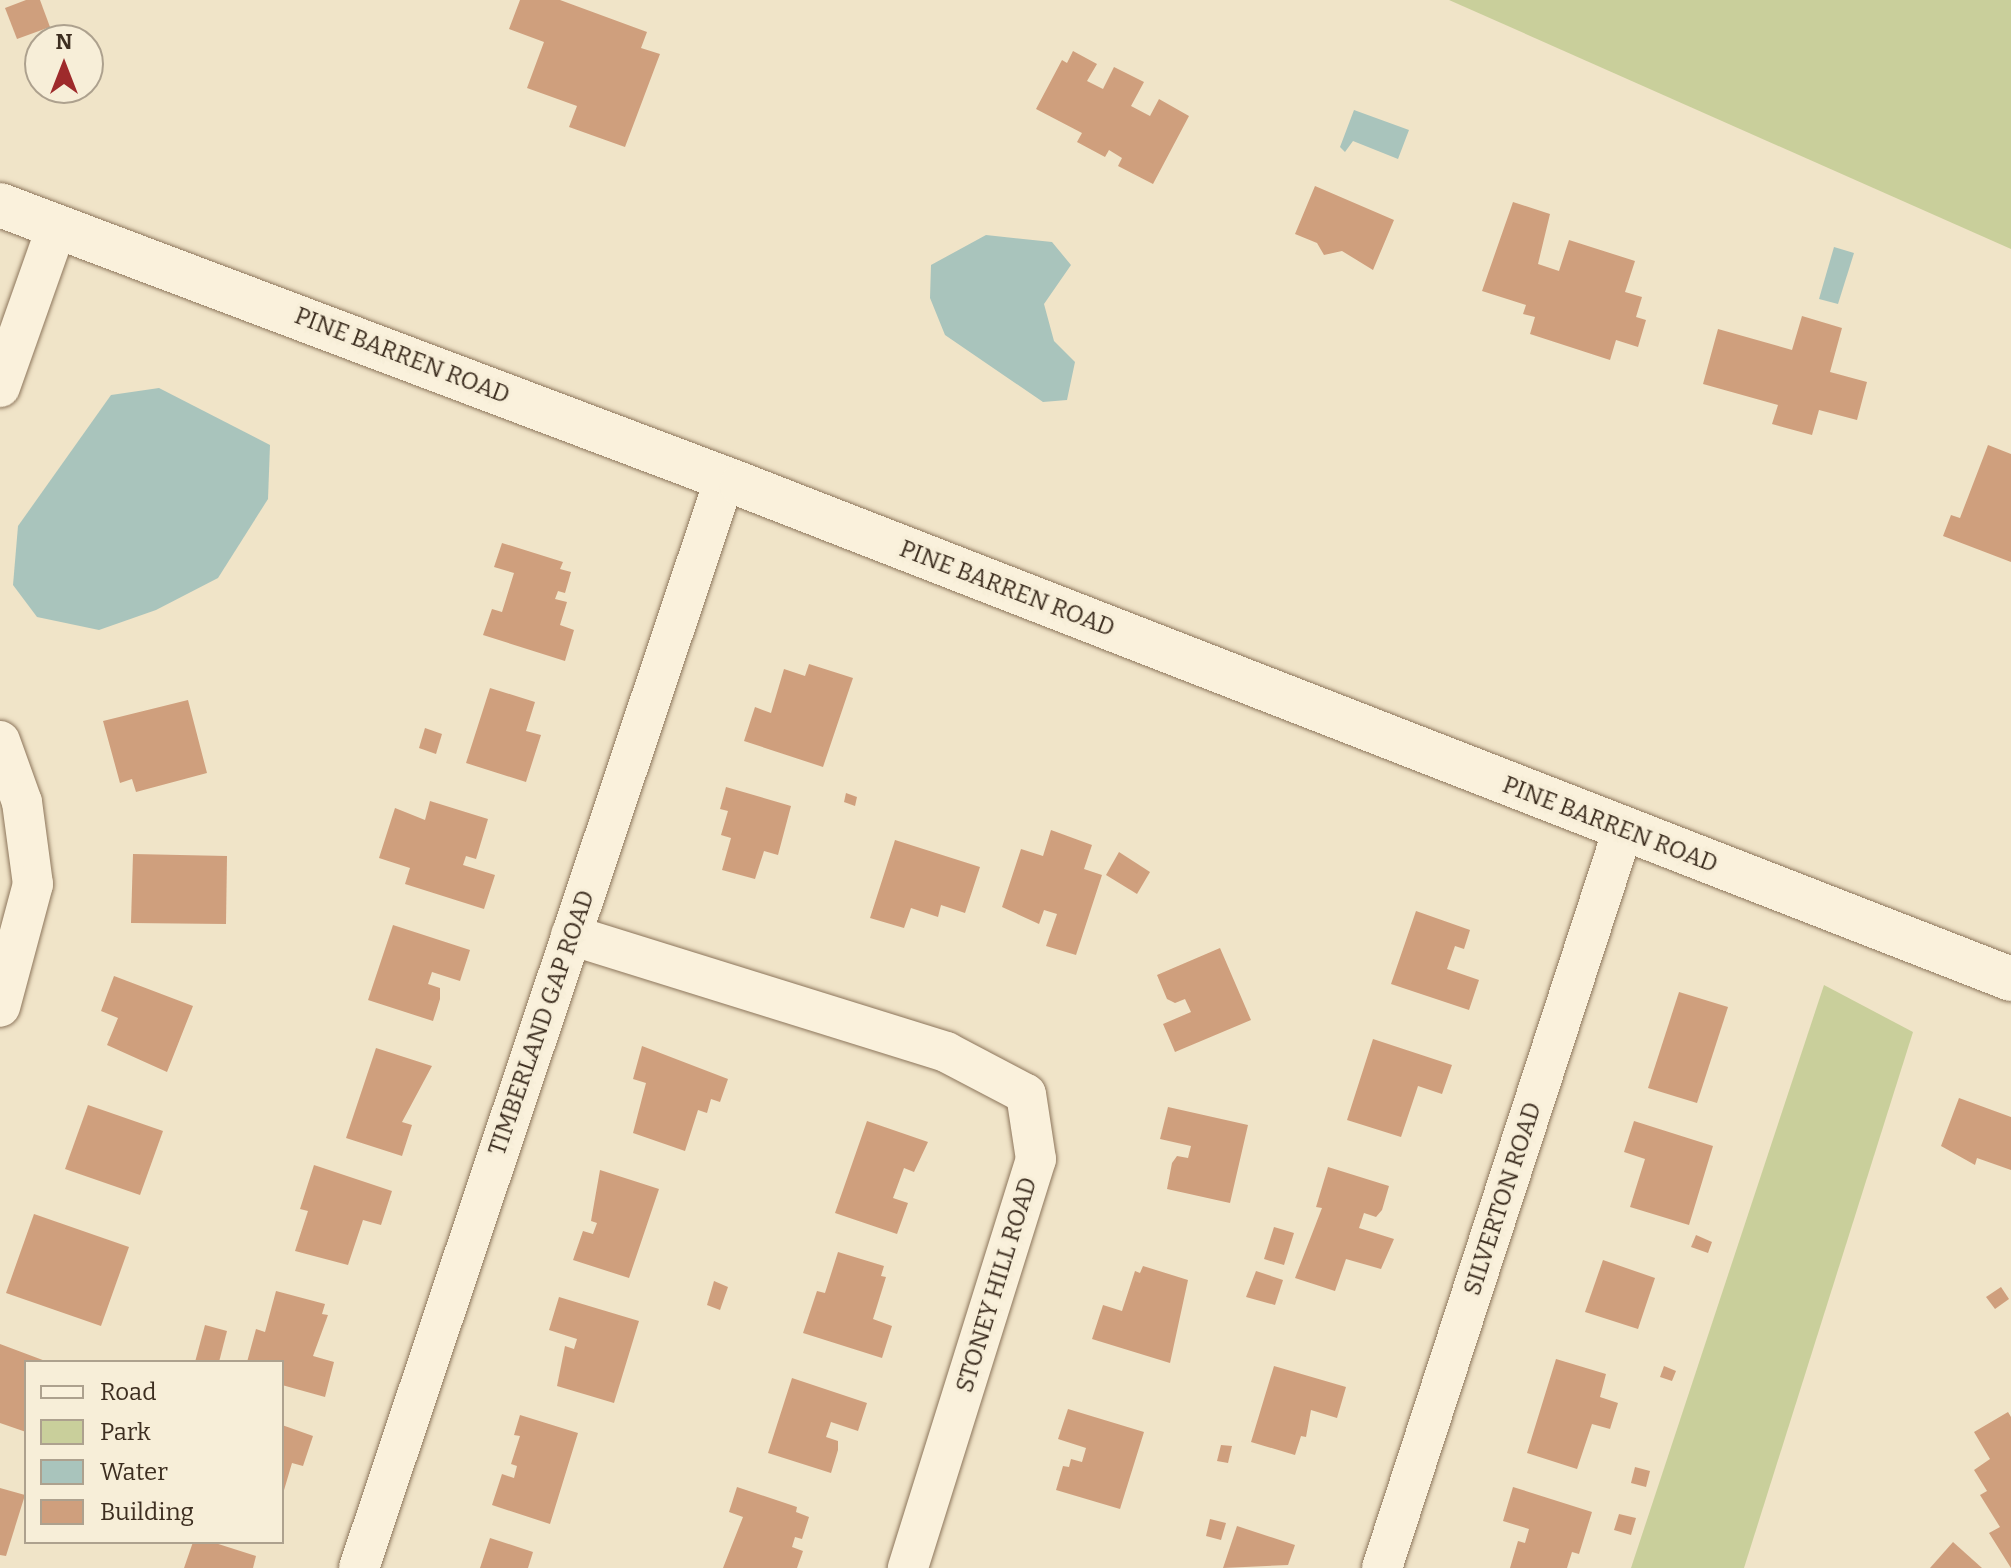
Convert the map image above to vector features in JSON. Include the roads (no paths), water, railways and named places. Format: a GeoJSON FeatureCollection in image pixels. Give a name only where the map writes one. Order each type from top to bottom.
{"type":"FeatureCollection","features":[{"type":"Feature","properties":{"kind":"main road","name":"PINE BARREN ROAD"},"geometry":{"type":"LineString","coordinates":[[1,208],[57,226],[725,478],[2011,979]]}},
{"type":"Feature","properties":{"kind":"street"},"geometry":{"type":"LineString","coordinates":[[0,387],[57,226]]}},
{"type":"Feature","properties":{"kind":"street","name":"TIMBERLAND GAP ROAD"},"geometry":{"type":"LineString","coordinates":[[359,1568],[725,478]]}},
{"type":"Feature","properties":{"kind":"street"},"geometry":{"type":"LineString","coordinates":[[0,741],[22,802],[33,884],[25,931],[0,1007]]}},
{"type":"Feature","properties":{"kind":"street","name":"SILVERTON ROAD"},"geometry":{"type":"LineString","coordinates":[[1382,1568],[1623,830]]}},
{"type":"Feature","properties":{"kind":"street","name":"STONEY HILL ROAD"},"geometry":{"type":"LineString","coordinates":[[571,935],[946,1052],[1026,1094],[1036,1159],[908,1568]]}},
{"type":"Feature","properties":{"kind":"water"},"geometry":{"type":"Polygon","coordinates":[[[1354,110],[1409,130],[1398,159],[1353,141],[1345,152],[1340,147],[1354,110]]]}},
{"type":"Feature","properties":{"kind":"water"},"geometry":{"type":"Polygon","coordinates":[[[986,235],[1052,242],[1071,265],[1044,304],[1054,341],[1075,362],[1067,400],[1043,402],[945,335],[930,298],[931,265],[986,235]]]}},
{"type":"Feature","properties":{"kind":"water"},"geometry":{"type":"Polygon","coordinates":[[[1834,247],[1854,253],[1838,304],[1819,299],[1834,247]]]}},
{"type":"Feature","properties":{"kind":"water"},"geometry":{"type":"Polygon","coordinates":[[[159,388],[270,445],[268,499],[218,578],[156,610],[99,630],[37,617],[13,585],[18,526],[111,395],[159,388]]]}}]}
